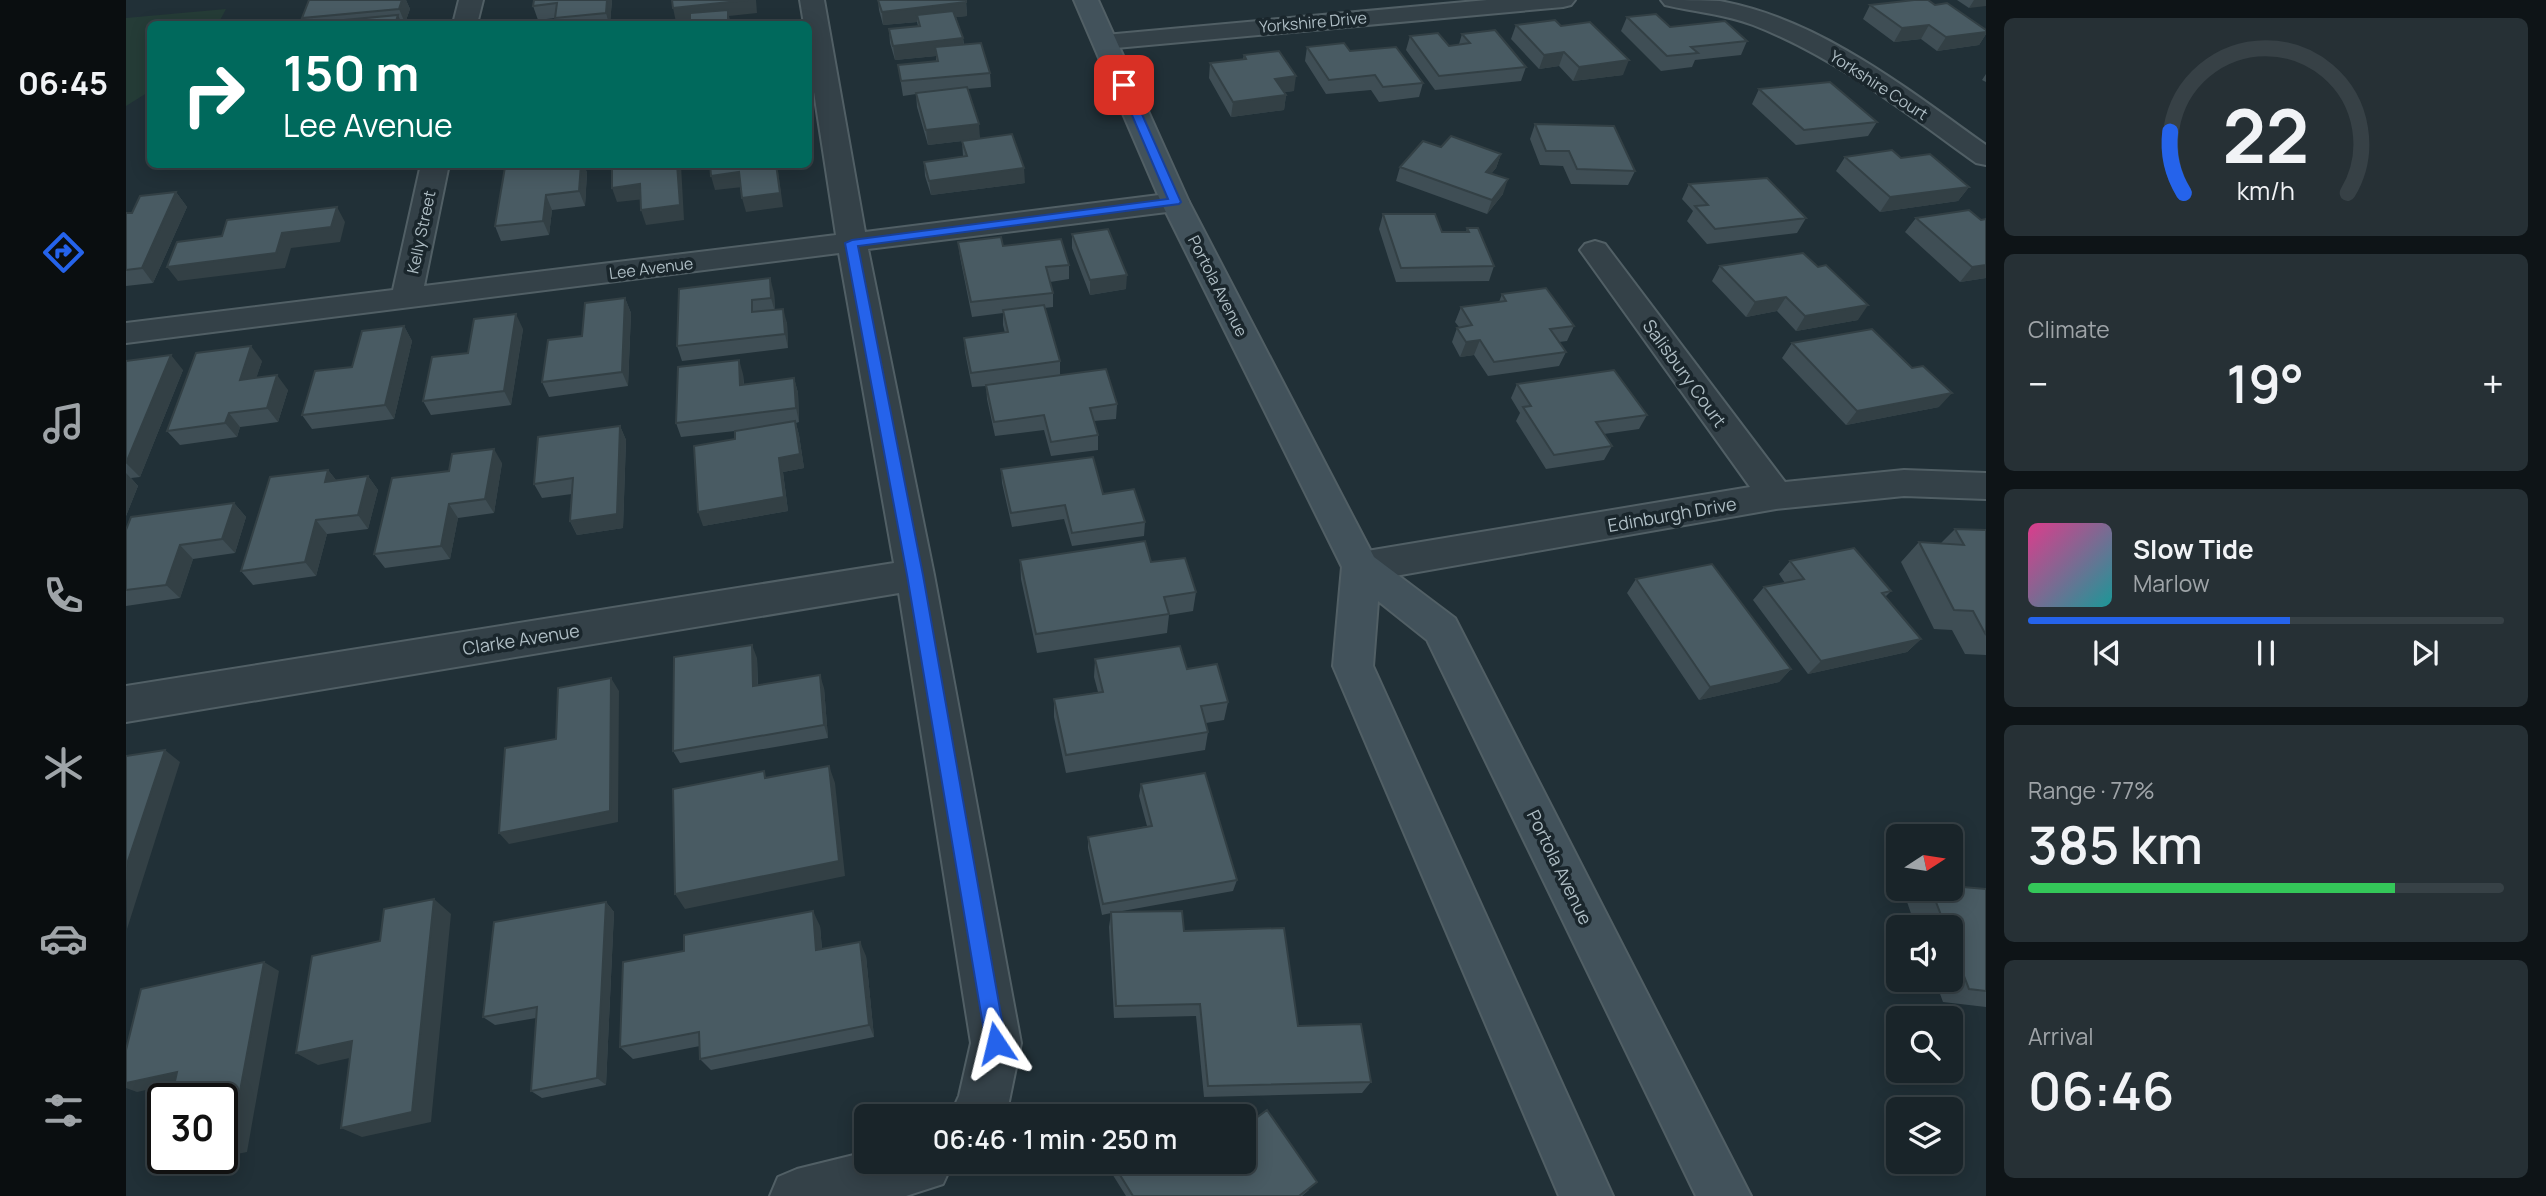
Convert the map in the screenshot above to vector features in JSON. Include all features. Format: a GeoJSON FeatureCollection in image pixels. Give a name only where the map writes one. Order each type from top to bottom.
{"type":"FeatureCollection","features":[{"type":"Feature","properties":{"kind":"main road","name":"Portola Avenue"},"geometry":{"type":"LineString","coordinates":[[1086,0],[1175,202],[1361,567],[1441,629],[1724,1196]]}},
{"type":"Feature","properties":{"kind":"main road"},"geometry":{"type":"LineString","coordinates":[[1361,567],[1353,666],[1586,1196]]}},
{"type":"Feature","properties":{"kind":"street"},"geometry":{"type":"LineString","coordinates":[[466,21],[471,0]]}},
{"type":"Feature","properties":{"kind":"street"},"geometry":{"type":"LineString","coordinates":[[812,0],[852,243],[915,575],[996,1043],[981,1104]]}},
{"type":"Feature","properties":{"kind":"street"},"geometry":{"type":"LineString","coordinates":[[1311,0],[1326,20]]}},
{"type":"Feature","properties":{"kind":"street","name":"Yorkshire Drive"},"geometry":{"type":"LineString","coordinates":[[1105,42],[1563,0]]}},
{"type":"Feature","properties":{"kind":"street","name":"Yorkshire Court"},"geometry":{"type":"LineString","coordinates":[[1673,0],[1776,14],[1986,158]]}},
{"type":"Feature","properties":{"kind":"street","name":"Kelly Street"},"geometry":{"type":"LineString","coordinates":[[406,299],[434,168]]}},
{"type":"Feature","properties":{"kind":"street","name":"Lee Avenue"},"geometry":{"type":"LineString","coordinates":[[126,333],[1175,202]]}},
{"type":"Feature","properties":{"kind":"street","name":"Salisbury Court"},"geometry":{"type":"LineString","coordinates":[[1595,250],[1776,496]]}},
{"type":"Feature","properties":{"kind":"street","name":"Edinburgh Drive"},"geometry":{"type":"LineString","coordinates":[[1361,567],[1776,496],[1904,483],[1986,486]]}},
{"type":"Feature","properties":{"kind":"street","name":"Clarke Avenue"},"geometry":{"type":"LineString","coordinates":[[126,704],[915,575]]}},
{"type":"Feature","properties":{"kind":"street"},"geometry":{"type":"LineString","coordinates":[[797,1196],[890,1174]]}},
{"type":"Feature","properties":{"kind":"green space"},"geometry":{"type":"Polygon","coordinates":[[[226,9],[220,21],[147,21],[147,93],[126,106],[126,18],[226,9]]]}},
{"type":"Feature","properties":{"kind":"building"},"geometry":{"type":"Polygon","coordinates":[[[309,0],[402,0],[399,9],[302,18],[309,0]]]}},
{"type":"Feature","properties":{"kind":"building"},"geometry":{"type":"Polygon","coordinates":[[[534,0],[607,0],[606,13],[555,18],[557,3],[533,6],[534,0]]]}},
{"type":"Feature","properties":{"kind":"building"},"geometry":{"type":"Polygon","coordinates":[[[672,0],[748,0],[673,8],[672,0]]]}},
{"type":"Feature","properties":{"kind":"building"},"geometry":{"type":"Polygon","coordinates":[[[878,0],[966,0],[966,2],[882,12],[878,0]]]}},
{"type":"Feature","properties":{"kind":"building"},"geometry":{"type":"Polygon","coordinates":[[[1928,0],[1935,5],[1947,3],[1986,32],[1946,37],[1929,25],[1902,28],[1870,5],[1928,0]]]}},
{"type":"Feature","properties":{"kind":"building"},"geometry":{"type":"Polygon","coordinates":[[[728,10],[728,21],[690,21],[690,13],[728,10]]]}},
{"type":"Feature","properties":{"kind":"building"},"geometry":{"type":"Polygon","coordinates":[[[953,11],[963,38],[893,46],[889,29],[920,26],[917,15],[953,11]]]}},
{"type":"Feature","properties":{"kind":"building"},"geometry":{"type":"Polygon","coordinates":[[[1656,14],[1670,27],[1725,21],[1747,41],[1691,47],[1698,53],[1667,56],[1627,17],[1656,14]]]}},
{"type":"Feature","properties":{"kind":"building"},"geometry":{"type":"Polygon","coordinates":[[[398,15],[396,21],[334,21],[398,15]]]}},
{"type":"Feature","properties":{"kind":"building"},"geometry":{"type":"Polygon","coordinates":[[[1555,20],[1561,26],[1590,22],[1629,60],[1579,67],[1564,52],[1544,55],[1516,25],[1555,20]]]}},
{"type":"Feature","properties":{"kind":"building"},"geometry":{"type":"Polygon","coordinates":[[[1495,30],[1526,67],[1439,76],[1410,36],[1438,33],[1449,46],[1470,43],[1462,34],[1495,30]]]}},
{"type":"Feature","properties":{"kind":"building"},"geometry":{"type":"Polygon","coordinates":[[[981,43],[990,73],[901,81],[898,65],[938,61],[935,47],[981,43]]]}},
{"type":"Feature","properties":{"kind":"building"},"geometry":{"type":"Polygon","coordinates":[[[1344,43],[1350,51],[1396,47],[1423,83],[1383,87],[1375,75],[1329,80],[1307,47],[1344,43]]]}},
{"type":"Feature","properties":{"kind":"building"},"geometry":{"type":"Polygon","coordinates":[[[1279,51],[1296,76],[1275,79],[1286,95],[1233,102],[1210,63],[1246,59],[1244,55],[1279,51]]]}},
{"type":"Feature","properties":{"kind":"building"},"geometry":{"type":"Polygon","coordinates":[[[1830,82],[1877,122],[1804,130],[1759,89],[1830,82]]]}},
{"type":"Feature","properties":{"kind":"building"},"geometry":{"type":"Polygon","coordinates":[[[967,87],[979,124],[926,130],[916,93],[967,87]]]}},
{"type":"Feature","properties":{"kind":"building"},"geometry":{"type":"Polygon","coordinates":[[[1535,124],[1614,126],[1635,171],[1577,169],[1569,151],[1546,151],[1535,124]]]}},
{"type":"Feature","properties":{"kind":"building"},"geometry":{"type":"Polygon","coordinates":[[[1012,134],[1024,168],[929,181],[924,162],[967,156],[962,141],[1012,134]]]}},
{"type":"Feature","properties":{"kind":"building"},"geometry":{"type":"Polygon","coordinates":[[[1451,136],[1501,154],[1486,172],[1508,179],[1492,200],[1400,167],[1423,141],[1441,147],[1451,136]]]}},
{"type":"Feature","properties":{"kind":"building"},"geometry":{"type":"Polygon","coordinates":[[[1892,150],[1901,158],[1930,154],[1969,187],[1890,197],[1845,157],[1892,150]]]}},
{"type":"Feature","properties":{"kind":"building"},"geometry":{"type":"Polygon","coordinates":[[[505,168],[581,168],[579,191],[546,195],[543,221],[495,226],[505,168]]]}},
{"type":"Feature","properties":{"kind":"building"},"geometry":{"type":"Polygon","coordinates":[[[612,168],[677,168],[680,205],[641,210],[640,184],[612,188],[612,168]]]}},
{"type":"Feature","properties":{"kind":"building"},"geometry":{"type":"Polygon","coordinates":[[[710,168],[777,168],[780,193],[742,198],[739,172],[711,176],[710,168]]]}},
{"type":"Feature","properties":{"kind":"building"},"geometry":{"type":"Polygon","coordinates":[[[1767,178],[1806,218],[1715,229],[1695,206],[1708,205],[1689,184],[1767,178]]]}},
{"type":"Feature","properties":{"kind":"building"},"geometry":{"type":"Polygon","coordinates":[[[176,192],[142,268],[126,270],[126,213],[132,213],[140,196],[176,192]]]}},
{"type":"Feature","properties":{"kind":"building"},"geometry":{"type":"Polygon","coordinates":[[[337,207],[331,227],[282,233],[276,253],[167,267],[177,242],[222,236],[227,220],[337,207]]]}},
{"type":"Feature","properties":{"kind":"building"},"geometry":{"type":"Polygon","coordinates":[[[1969,210],[1981,220],[1986,219],[1986,265],[1972,267],[1916,218],[1969,210]]]}},
{"type":"Feature","properties":{"kind":"building"},"geometry":{"type":"Polygon","coordinates":[[[1383,214],[1435,214],[1442,232],[1469,232],[1467,228],[1478,228],[1494,266],[1401,268],[1383,214]]]}},
{"type":"Feature","properties":{"kind":"building"},"geometry":{"type":"Polygon","coordinates":[[[1108,229],[1127,275],[1090,280],[1072,234],[1108,229]]]}},
{"type":"Feature","properties":{"kind":"building"},"geometry":{"type":"Polygon","coordinates":[[[1001,237],[1003,246],[1061,239],[1069,265],[1046,267],[1053,293],[971,302],[958,242],[1001,237]]]}},
{"type":"Feature","properties":{"kind":"building"},"geometry":{"type":"Polygon","coordinates":[[[1803,253],[1818,267],[1826,265],[1868,305],[1805,316],[1786,297],[1755,302],[1720,266],[1803,253]]]}},
{"type":"Feature","properties":{"kind":"building"},"geometry":{"type":"Polygon","coordinates":[[[770,278],[771,298],[752,300],[752,312],[783,309],[785,334],[677,346],[679,289],[770,278]]]}},
{"type":"Feature","properties":{"kind":"building"},"geometry":{"type":"Polygon","coordinates":[[[1546,288],[1574,326],[1550,329],[1566,352],[1494,362],[1480,340],[1466,342],[1457,328],[1472,325],[1461,307],[1506,301],[1502,294],[1546,288]]]}},
{"type":"Feature","properties":{"kind":"building"},"geometry":{"type":"Polygon","coordinates":[[[625,298],[622,372],[542,382],[548,340],[582,336],[585,303],[625,298]]]}},
{"type":"Feature","properties":{"kind":"building"},"geometry":{"type":"Polygon","coordinates":[[[1044,305],[1060,361],[971,373],[964,338],[1008,332],[1003,310],[1044,305]]]}},
{"type":"Feature","properties":{"kind":"building"},"geometry":{"type":"Polygon","coordinates":[[[516,314],[504,391],[423,401],[432,357],[468,353],[474,319],[516,314]]]}},
{"type":"Feature","properties":{"kind":"building"},"geometry":{"type":"Polygon","coordinates":[[[404,326],[385,405],[302,415],[315,371],[352,367],[362,331],[404,326]]]}},
{"type":"Feature","properties":{"kind":"building"},"geometry":{"type":"Polygon","coordinates":[[[1872,329],[1912,368],[1923,366],[1952,393],[1857,411],[1792,343],[1872,329]]]}},
{"type":"Feature","properties":{"kind":"building"},"geometry":{"type":"Polygon","coordinates":[[[251,346],[240,380],[277,375],[267,408],[229,413],[225,423],[167,431],[196,353],[251,346]]]}},
{"type":"Feature","properties":{"kind":"building"},"geometry":{"type":"Polygon","coordinates":[[[171,355],[126,463],[126,361],[171,355]]]}},
{"type":"Feature","properties":{"kind":"building"},"geometry":{"type":"Polygon","coordinates":[[[739,360],[740,385],[794,378],[796,408],[676,423],[678,367],[739,360]]]}},
{"type":"Feature","properties":{"kind":"building"},"geometry":{"type":"Polygon","coordinates":[[[1106,369],[1117,404],[1090,408],[1098,435],[1051,442],[1044,415],[994,422],[986,385],[1106,369]]]}},
{"type":"Feature","properties":{"kind":"building"},"geometry":{"type":"Polygon","coordinates":[[[1614,370],[1647,415],[1596,422],[1612,446],[1554,455],[1523,407],[1531,406],[1517,384],[1614,370]]]}},
{"type":"Feature","properties":{"kind":"building"},"geometry":{"type":"Polygon","coordinates":[[[795,421],[800,454],[779,458],[784,497],[698,512],[694,446],[735,439],[735,431],[795,421]]]}},
{"type":"Feature","properties":{"kind":"building"},"geometry":{"type":"Polygon","coordinates":[[[620,426],[617,514],[570,521],[573,478],[534,484],[538,437],[620,426]]]}},
{"type":"Feature","properties":{"kind":"building"},"geometry":{"type":"Polygon","coordinates":[[[494,449],[485,499],[449,504],[441,546],[374,554],[392,478],[449,471],[452,454],[494,449]]]}},
{"type":"Feature","properties":{"kind":"building"},"geometry":{"type":"Polygon","coordinates":[[[1093,457],[1103,494],[1134,489],[1145,522],[1072,533],[1065,505],[1011,513],[1001,469],[1093,457]]]}},
{"type":"Feature","properties":{"kind":"building"},"geometry":{"type":"Polygon","coordinates":[[[328,470],[325,482],[368,476],[358,515],[316,520],[305,562],[241,571],[270,477],[328,470]]]}},
{"type":"Feature","properties":{"kind":"building"},"geometry":{"type":"Polygon","coordinates":[[[234,503],[222,539],[180,545],[166,585],[126,590],[126,530],[131,517],[234,503]]]}},
{"type":"Feature","properties":{"kind":"building"},"geometry":{"type":"Polygon","coordinates":[[[1955,529],[1986,530],[1986,635],[1973,611],[1954,610],[1919,542],[1964,545],[1955,529]]]}},
{"type":"Feature","properties":{"kind":"building"},"geometry":{"type":"Polygon","coordinates":[[[1145,541],[1151,562],[1185,558],[1196,592],[1164,597],[1169,614],[1036,634],[1020,560],[1145,541]]]}},
{"type":"Feature","properties":{"kind":"building"},"geometry":{"type":"Polygon","coordinates":[[[1854,548],[1891,591],[1882,593],[1921,639],[1821,661],[1764,587],[1804,579],[1790,561],[1854,548]]]}},
{"type":"Feature","properties":{"kind":"building"},"geometry":{"type":"Polygon","coordinates":[[[1712,564],[1791,669],[1710,687],[1636,579],[1712,564]]]}},
{"type":"Feature","properties":{"kind":"building"},"geometry":{"type":"Polygon","coordinates":[[[752,645],[753,686],[820,675],[824,725],[673,751],[674,657],[752,645]]]}},
{"type":"Feature","properties":{"kind":"building"},"geometry":{"type":"Polygon","coordinates":[[[1180,646],[1187,669],[1217,664],[1228,702],[1201,706],[1208,732],[1066,755],[1054,699],[1103,692],[1095,659],[1180,646]]]}},
{"type":"Feature","properties":{"kind":"building"},"geometry":{"type":"Polygon","coordinates":[[[611,678],[610,811],[499,833],[505,748],[556,739],[558,688],[611,678]]]}},
{"type":"Feature","properties":{"kind":"building"},"geometry":{"type":"Polygon","coordinates":[[[165,750],[126,867],[126,756],[165,750]]]}},
{"type":"Feature","properties":{"kind":"building"},"geometry":{"type":"Polygon","coordinates":[[[829,766],[839,861],[675,894],[673,789],[764,771],[765,778],[829,766]]]}},
{"type":"Feature","properties":{"kind":"building"},"geometry":{"type":"Polygon","coordinates":[[[1205,773],[1237,880],[1103,904],[1088,837],[1152,826],[1141,784],[1205,773]]]}},
{"type":"Feature","properties":{"kind":"building"},"geometry":{"type":"Polygon","coordinates":[[[1964,887],[1986,889],[1986,991],[1969,989],[1963,973],[1963,915],[1941,915],[1936,901],[1964,901],[1964,887]]]}},
{"type":"Feature","properties":{"kind":"building"},"geometry":{"type":"Polygon","coordinates":[[[434,899],[412,1112],[341,1128],[352,1041],[296,1053],[312,956],[380,941],[384,909],[434,899]]]}},
{"type":"Feature","properties":{"kind":"building"},"geometry":{"type":"Polygon","coordinates":[[[606,902],[597,1078],[531,1091],[537,1007],[483,1017],[494,922],[606,902]]]}},
{"type":"Feature","properties":{"kind":"building"},"geometry":{"type":"Polygon","coordinates":[[[813,911],[816,950],[860,942],[869,1025],[700,1059],[699,1032],[620,1047],[623,962],[684,951],[684,935],[813,911]]]}},
{"type":"Feature","properties":{"kind":"building"},"geometry":{"type":"Polygon","coordinates":[[[1182,911],[1184,931],[1284,928],[1298,1026],[1361,1024],[1371,1082],[1208,1086],[1200,1004],[1116,1006],[1111,912],[1182,911]]]}},
{"type":"Feature","properties":{"kind":"building"},"geometry":{"type":"Polygon","coordinates":[[[264,962],[238,1102],[238,1083],[175,1083],[177,1072],[126,1083],[126,1050],[141,989],[264,962]]]}},
{"type":"Feature","properties":{"kind":"building"},"geometry":{"type":"Polygon","coordinates":[[[1267,1110],[1317,1182],[1299,1196],[1133,1196],[1119,1174],[1256,1174],[1256,1118],[1267,1110]]]}},
{"type":"Feature","properties":{"kind":"route"},"geometry":{"type":"LineString","coordinates":[[996,1043],[915,575],[852,243],[1175,202],[1124,85]]}}]}
